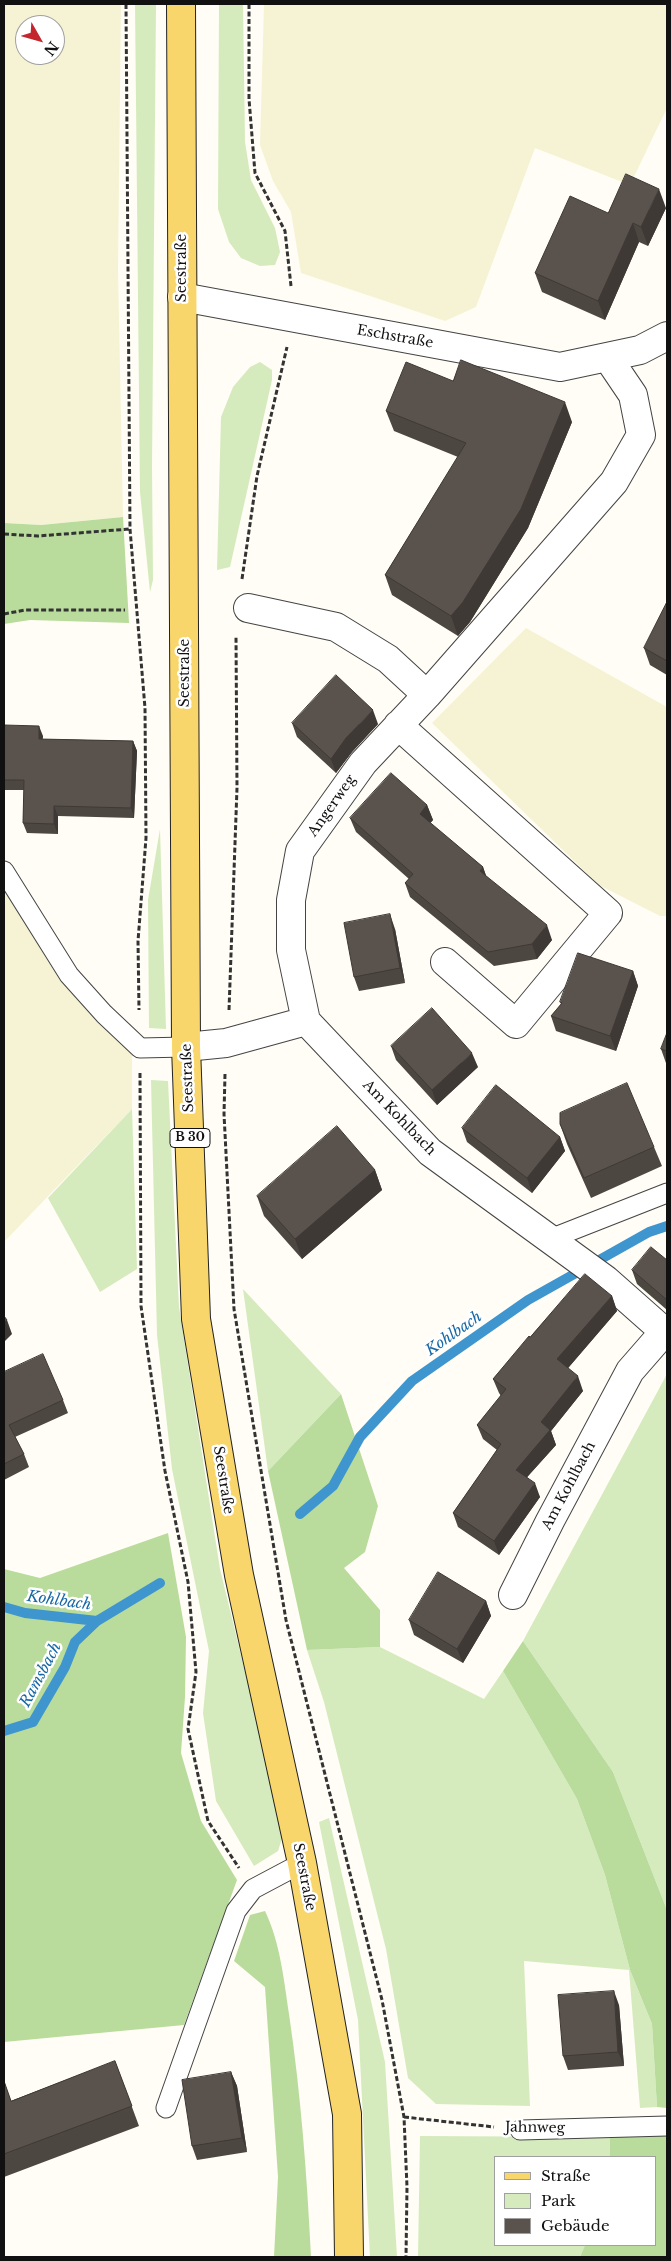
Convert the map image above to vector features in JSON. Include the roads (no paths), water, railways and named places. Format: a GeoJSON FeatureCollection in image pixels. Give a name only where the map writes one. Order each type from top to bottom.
{"type":"FeatureCollection","features":[{"type":"Feature","properties":{"kind":"main road","name":"Seestraße"},"geometry":{"type":"LineString","coordinates":[[181,4],[186,1047],[196,1319],[239,1575],[302,1863],[347,2114],[350,2257]]}},
{"type":"Feature","properties":{"kind":"street","name":"Eschstraße"},"geometry":{"type":"LineString","coordinates":[[182,297],[560,367],[640,350],[667,336]]}},
{"type":"Feature","properties":{"kind":"street"},"geometry":{"type":"LineString","coordinates":[[245,598],[336,627],[388,659],[427,695],[614,482],[641,435],[633,395],[608,358]]}},
{"type":"Feature","properties":{"kind":"street","name":"Angerweg"},"geometry":{"type":"LineString","coordinates":[[306,1021],[291,950],[291,900],[300,851],[363,763],[427,695]]}},
{"type":"Feature","properties":{"kind":"street"},"geometry":{"type":"LineString","coordinates":[[398,725],[608,913],[516,1024],[445,962]]}},
{"type":"Feature","properties":{"kind":"street"},"geometry":{"type":"LineString","coordinates":[[186,1047],[226,1043],[306,1021]]}},
{"type":"Feature","properties":{"kind":"street","name":"Am Kohlbach"},"geometry":{"type":"LineString","coordinates":[[306,1021],[430,1152],[606,1280],[666,1333],[630,1371],[513,1595]]}},
{"type":"Feature","properties":{"kind":"lane"},"geometry":{"type":"LineString","coordinates":[[4,871],[69,975],[104,1014],[140,1048],[186,1047]]}},
{"type":"Feature","properties":{"kind":"lane"},"geometry":{"type":"LineString","coordinates":[[560,1246],[667,1193]]}},
{"type":"Feature","properties":{"kind":"lane"},"geometry":{"type":"LineString","coordinates":[[166,2108],[236,1911],[253,1890],[302,1863]]}},
{"type":"Feature","properties":{"kind":"lane","name":"Jahnweg"},"geometry":{"type":"LineString","coordinates":[[520,2130],[667,2126]]}},
{"type":"Feature","properties":{"kind":"waterway","name":"Kohlbach"},"geometry":{"type":"LineString","coordinates":[[300,1514],[333,1486],[360,1437],[412,1381],[528,1300],[649,1232],[667,1226]]}},
{"type":"Feature","properties":{"kind":"waterway","name":"Kohlbach"},"geometry":{"type":"LineString","coordinates":[[4,1607],[25,1613],[97,1621],[160,1583]]}},
{"type":"Feature","properties":{"kind":"waterway","name":"Ramsbach"},"geometry":{"type":"LineString","coordinates":[[4,1731],[33,1722],[65,1667],[75,1642],[97,1621]]}}]}
